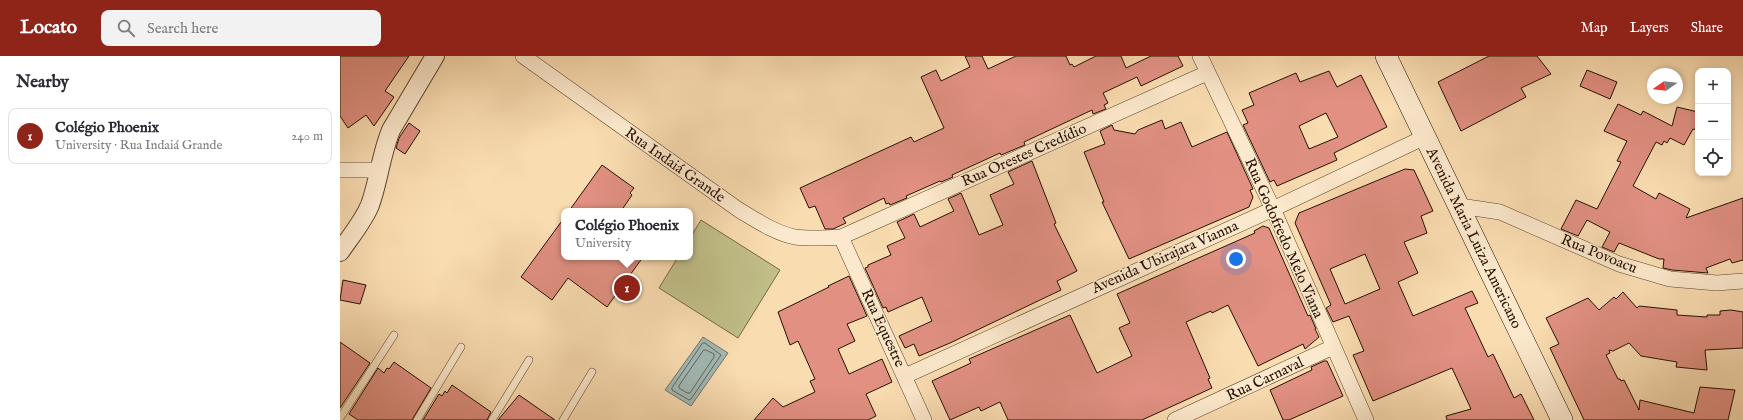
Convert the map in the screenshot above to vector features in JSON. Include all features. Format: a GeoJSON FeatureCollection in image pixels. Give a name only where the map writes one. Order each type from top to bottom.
{"type":"FeatureCollection","features":[{"type":"Feature","properties":{"kind":"main road","name":"Avenida Maria Luiza Americano"},"geometry":{"type":"LineString","coordinates":[[1386,56],[1425,138],[1460,206],[1562,420]]}},
{"type":"Feature","properties":{"kind":"street"},"geometry":{"type":"LineString","coordinates":[[340,252],[369,206],[390,130],[435,56]]}},
{"type":"Feature","properties":{"kind":"street","name":"Rua Indaiá Grande"},"geometry":{"type":"LineString","coordinates":[[523,56],[739,210],[770,228],[794,236],[818,238],[841,237]]}},
{"type":"Feature","properties":{"kind":"street","name":"Rua Godofredo Melo Viana"},"geometry":{"type":"LineString","coordinates":[[1200,56],[1273,209],[1366,420]]}},
{"type":"Feature","properties":{"kind":"street","name":"Rua Orestes Credídio"},"geometry":{"type":"LineString","coordinates":[[841,237],[1207,73]]}},
{"type":"Feature","properties":{"kind":"street","name":"Avenida Ubirajara Vianna"},"geometry":{"type":"LineString","coordinates":[[905,376],[1273,209],[1425,138]]}},
{"type":"Feature","properties":{"kind":"street"},"geometry":{"type":"LineString","coordinates":[[340,170],[379,170]]}},
{"type":"Feature","properties":{"kind":"street","name":"Rua Povoacu"},"geometry":{"type":"LineString","coordinates":[[1460,206],[1500,212],[1620,264],[1670,279],[1717,283],[1743,281]]}},
{"type":"Feature","properties":{"kind":"street","name":"Rua Equestre"},"geometry":{"type":"LineString","coordinates":[[841,237],[924,420]]}},
{"type":"Feature","properties":{"kind":"street","name":"Rua Carnaval"},"geometry":{"type":"LineString","coordinates":[[1175,420],[1333,348]]}},
{"type":"Feature","properties":{"kind":"lane"},"geometry":{"type":"LineString","coordinates":[[340,418],[394,335]]}},
{"type":"Feature","properties":{"kind":"lane"},"geometry":{"type":"LineString","coordinates":[[417,420],[461,347]]}},
{"type":"Feature","properties":{"kind":"lane"},"geometry":{"type":"LineString","coordinates":[[492,420],[529,360]]}},
{"type":"Feature","properties":{"kind":"lane"},"geometry":{"type":"LineString","coordinates":[[563,420],[592,372]]}},
{"type":"Feature","properties":{"kind":"shaded area"},"geometry":{"type":"Polygon","coordinates":[[[701,220],[780,270],[738,338],[659,288],[676,260],[693,260],[693,233],[701,220]]]}},
{"type":"Feature","properties":{"kind":"water"},"geometry":{"type":"Polygon","coordinates":[[[703,337],[728,353],[691,406],[665,390],[703,337]]]}},
{"type":"Feature","properties":{"kind":"building"},"geometry":{"type":"Polygon","coordinates":[[[340,56],[409,56],[385,91],[394,97],[374,126],[366,115],[348,128],[340,116],[340,56]]]}},
{"type":"Feature","properties":{"kind":"building"},"geometry":{"type":"Polygon","coordinates":[[[965,56],[982,56],[988,69],[1016,56],[1066,56],[1070,65],[1072,64],[1074,67],[1096,56],[1121,56],[1126,68],[1151,56],[1178,56],[1183,66],[1141,86],[1137,77],[1103,93],[1108,103],[1104,105],[1106,109],[1093,114],[1092,110],[1024,142],[1025,145],[1001,155],[1000,153],[952,175],[953,177],[906,196],[907,198],[890,205],[889,203],[886,204],[884,198],[843,218],[846,223],[833,229],[825,229],[815,206],[809,208],[800,188],[911,137],[914,142],[944,128],[921,77],[936,70],[941,81],[970,67],[965,56]]]}},
{"type":"Feature","properties":{"kind":"building"},"geometry":{"type":"Polygon","coordinates":[[[1489,56],[1537,56],[1551,74],[1521,88],[1526,97],[1461,131],[1438,82],[1489,56]]]}},
{"type":"Feature","properties":{"kind":"building"},"geometry":{"type":"Polygon","coordinates":[[[1587,70],[1617,82],[1610,99],[1580,86],[1587,70]]]}},
{"type":"Feature","properties":{"kind":"building"},"geometry":{"type":"Polygon","coordinates":[[[1329,71],[1337,87],[1361,75],[1387,127],[1334,153],[1337,160],[1277,186],[1274,180],[1270,182],[1243,125],[1248,123],[1242,110],[1254,105],[1249,93],[1296,73],[1300,82],[1329,71]],[[1326,113],[1299,126],[1309,149],[1338,137],[1326,113]]]}},
{"type":"Feature","properties":{"kind":"building"},"geometry":{"type":"Polygon","coordinates":[[[1618,104],[1641,115],[1643,111],[1672,126],[1677,107],[1695,111],[1695,129],[1693,129],[1684,145],[1670,138],[1667,143],[1664,141],[1662,145],[1656,142],[1633,186],[1656,199],[1659,193],[1690,209],[1686,218],[1743,198],[1743,260],[1732,263],[1730,259],[1706,268],[1708,273],[1672,270],[1663,268],[1664,259],[1659,259],[1619,243],[1614,252],[1602,247],[1610,232],[1587,220],[1578,236],[1561,229],[1576,200],[1597,209],[1621,162],[1617,161],[1627,141],[1604,131],[1618,104]]]}},
{"type":"Feature","properties":{"kind":"building"},"geometry":{"type":"Polygon","coordinates":[[[1162,120],[1165,129],[1181,122],[1192,147],[1227,132],[1253,189],[1250,190],[1253,197],[1249,207],[1129,259],[1102,202],[1104,202],[1084,152],[1105,144],[1100,131],[1112,125],[1114,130],[1135,134],[1138,130],[1162,120]]]}},
{"type":"Feature","properties":{"kind":"building"},"geometry":{"type":"Polygon","coordinates":[[[409,123],[420,131],[405,154],[396,148],[399,138],[409,123]]]}},
{"type":"Feature","properties":{"kind":"building"},"geometry":{"type":"Polygon","coordinates":[[[1032,161],[1056,223],[1054,224],[1077,271],[1057,281],[1061,290],[950,343],[919,356],[914,344],[905,348],[899,336],[932,321],[922,297],[888,312],[886,307],[883,308],[865,268],[868,267],[868,265],[891,255],[887,246],[905,238],[897,222],[914,214],[920,227],[954,211],[948,199],[961,193],[979,235],[1003,225],[990,195],[1014,184],[1008,172],[1032,161]]]}},
{"type":"Feature","properties":{"kind":"building"},"geometry":{"type":"Polygon","coordinates":[[[602,165],[634,188],[630,193],[632,195],[623,208],[571,208],[602,165]]]}},
{"type":"Feature","properties":{"kind":"building"},"geometry":{"type":"Polygon","coordinates":[[[1405,169],[1414,170],[1433,211],[1421,216],[1427,233],[1404,242],[1418,273],[1398,282],[1413,316],[1472,291],[1478,303],[1465,308],[1488,357],[1493,354],[1514,398],[1521,394],[1534,420],[1447,420],[1446,416],[1471,409],[1452,368],[1373,401],[1353,355],[1364,351],[1349,316],[1333,322],[1326,308],[1331,305],[1295,223],[1299,213],[1405,169]],[[1365,254],[1330,269],[1345,304],[1380,289],[1365,254]]]}},
{"type":"Feature","properties":{"kind":"building"},"geometry":{"type":"Polygon","coordinates":[[[561,222],[561,260],[641,260],[607,307],[568,278],[552,300],[521,277],[561,222]]]}},
{"type":"Feature","properties":{"kind":"building"},"geometry":{"type":"Polygon","coordinates":[[[1263,226],[1269,228],[1308,316],[1310,315],[1319,337],[1305,349],[1303,344],[1258,366],[1228,305],[1212,313],[1211,311],[1186,322],[1210,378],[1208,379],[1212,388],[1142,420],[1008,420],[1000,402],[981,411],[979,407],[950,420],[932,381],[971,363],[969,359],[1070,315],[1097,373],[1132,356],[1119,328],[1130,323],[1117,294],[1255,233],[1254,231],[1263,226]]]}},
{"type":"Feature","properties":{"kind":"building"},"geometry":{"type":"Polygon","coordinates":[[[849,276],[867,316],[847,324],[855,341],[838,349],[849,374],[882,359],[892,382],[866,394],[876,416],[868,420],[754,420],[773,398],[783,407],[815,392],[810,381],[815,379],[798,341],[790,345],[778,312],[849,276]]]}},
{"type":"Feature","properties":{"kind":"building"},"geometry":{"type":"Polygon","coordinates":[[[343,280],[366,285],[360,304],[340,300],[343,280]]]}},
{"type":"Feature","properties":{"kind":"building"},"geometry":{"type":"Polygon","coordinates":[[[1623,292],[1637,308],[1639,306],[1677,310],[1677,315],[1707,317],[1707,315],[1720,315],[1720,311],[1731,310],[1743,312],[1743,348],[1705,350],[1707,370],[1676,367],[1677,362],[1641,356],[1629,343],[1613,351],[1609,350],[1610,353],[1606,355],[1618,379],[1621,381],[1624,380],[1639,410],[1640,400],[1694,413],[1700,387],[1735,390],[1728,420],[1584,420],[1550,348],[1559,344],[1546,318],[1588,298],[1599,310],[1614,297],[1616,299],[1623,292]]]}},
{"type":"Feature","properties":{"kind":"building"},"geometry":{"type":"Polygon","coordinates":[[[340,342],[370,363],[340,408],[340,342]]]}},
{"type":"Feature","properties":{"kind":"building"},"geometry":{"type":"Polygon","coordinates":[[[1327,361],[1343,396],[1289,420],[1283,420],[1270,390],[1312,370],[1311,367],[1327,361]]]}},
{"type":"Feature","properties":{"kind":"building"},"geometry":{"type":"Polygon","coordinates":[[[394,362],[431,388],[412,420],[358,420],[349,414],[378,368],[384,373],[394,362]]]}},
{"type":"Feature","properties":{"kind":"building"},"geometry":{"type":"Polygon","coordinates":[[[452,385],[491,412],[487,420],[423,420],[439,394],[442,396],[445,391],[447,393],[452,385]]]}},
{"type":"Feature","properties":{"kind":"building"},"geometry":{"type":"Polygon","coordinates":[[[519,395],[555,420],[498,420],[519,395]]]}},
{"type":"Feature","properties":{"kind":"place","name":"Colégio Phoenix"},"geometry":{"type":"Point","coordinates":[627,288]}}]}
